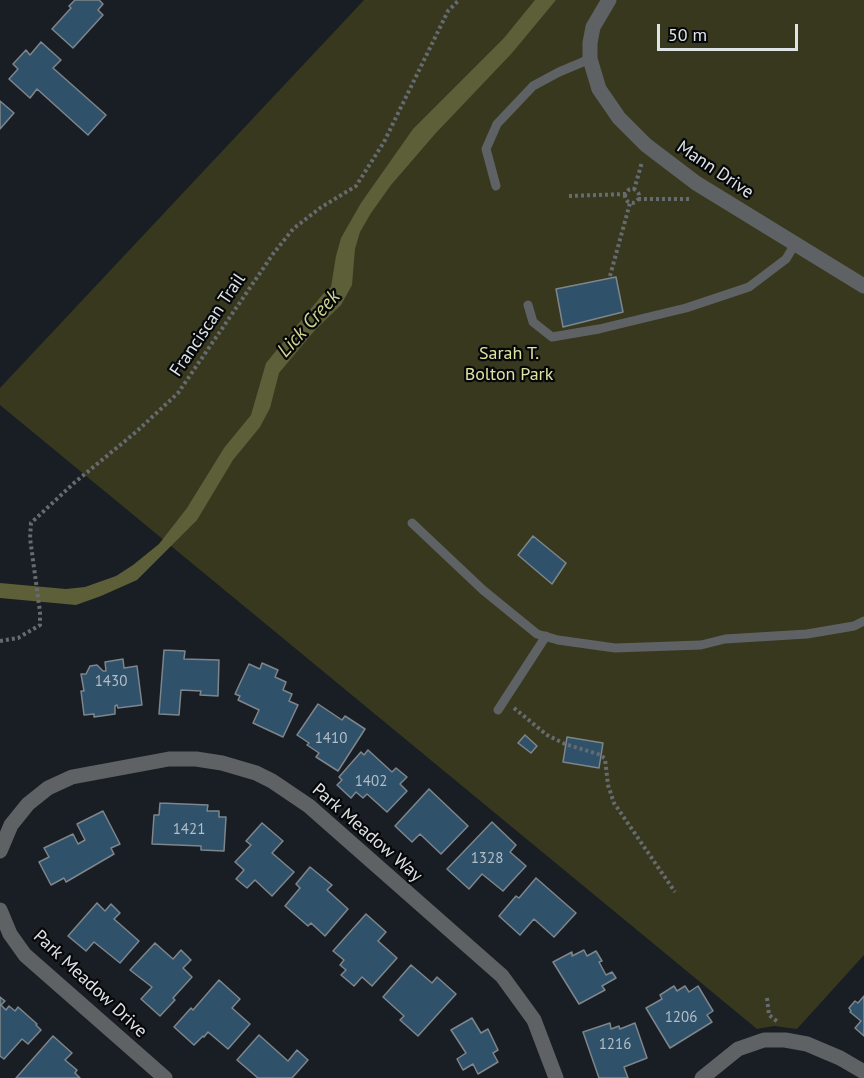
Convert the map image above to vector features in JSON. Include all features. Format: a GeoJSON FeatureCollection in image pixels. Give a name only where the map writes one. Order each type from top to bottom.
{"type":"FeatureCollection","features":[{"type":"Feature","properties":{"kind":"street"},"geometry":{"type":"LineString","coordinates":[[590,53],[593,27],[609,0]]}},
{"type":"Feature","properties":{"kind":"street","name":"Mann Drive"},"geometry":{"type":"LineString","coordinates":[[590,53],[594,78],[604,99],[646,145],[720,199],[864,286]]}},
{"type":"Feature","properties":{"kind":"street","name":"Park Meadow Way"},"geometry":{"type":"LineString","coordinates":[[1,843],[16,817],[28,804],[48,788],[72,777],[151,761],[195,759],[239,767],[272,781],[309,806],[502,976],[534,1020],[556,1078]]}},
{"type":"Feature","properties":{"kind":"street","name":"Park Meadow Drive"},"geometry":{"type":"LineString","coordinates":[[0,910],[9,934],[25,955],[165,1078]]}},
{"type":"Feature","properties":{"kind":"street"},"geometry":{"type":"LineString","coordinates":[[702,1078],[738,1049],[764,1040],[785,1040],[807,1044],[840,1058],[864,1072]]}},
{"type":"Feature","properties":{"kind":"lane"},"geometry":{"type":"LineString","coordinates":[[496,186],[486,149],[497,124],[532,86],[590,53]]}},
{"type":"Feature","properties":{"kind":"lane"},"geometry":{"type":"LineString","coordinates":[[528,305],[532,321],[552,337],[599,329],[686,308],[749,287],[786,259],[795,244]]}},
{"type":"Feature","properties":{"kind":"lane"},"geometry":{"type":"LineString","coordinates":[[412,523],[498,603],[537,634],[546,636],[615,648],[701,645],[725,639],[807,634],[854,627],[864,621]]}},
{"type":"Feature","properties":{"kind":"lane"},"geometry":{"type":"LineString","coordinates":[[498,710],[546,636]]}},
{"type":"Feature","properties":{"kind":"path","name":"Franciscan Trail"},"geometry":{"type":"LineString","coordinates":[[0,641],[18,638],[38,628],[40,612],[30,538],[31,523],[178,393],[273,254],[293,229],[320,208],[356,186],[384,142],[448,11],[459,0]]}},
{"type":"Feature","properties":{"kind":"path"},"geometry":{"type":"LineString","coordinates":[[634,190],[646,145]]}},
{"type":"Feature","properties":{"kind":"path"},"geometry":{"type":"LineString","coordinates":[[569,196],[626,194],[634,190]]}},
{"type":"Feature","properties":{"kind":"path"},"geometry":{"type":"LineString","coordinates":[[634,190],[638,194],[638,199]]}},
{"type":"Feature","properties":{"kind":"path"},"geometry":{"type":"LineString","coordinates":[[626,194],[630,203]]}},
{"type":"Feature","properties":{"kind":"path"},"geometry":{"type":"LineString","coordinates":[[630,203],[638,199],[720,199]]}},
{"type":"Feature","properties":{"kind":"path"},"geometry":{"type":"LineString","coordinates":[[610,276],[630,203]]}},
{"type":"Feature","properties":{"kind":"path"},"geometry":{"type":"LineString","coordinates":[[505,700],[547,735],[605,759],[608,785],[614,803],[675,892]]}},
{"type":"Feature","properties":{"kind":"path"},"geometry":{"type":"LineString","coordinates":[[767,998],[769,1015],[782,1026]]}},
{"type":"Feature","properties":{"kind":"green space","name":"Sarah T. Bolton Park"},"geometry":{"type":"Polygon","coordinates":[[[364,0],[864,0],[864,955],[797,1029],[774,1026],[757,1029],[0,405],[0,388],[364,0]]]}},
{"type":"Feature","properties":{"kind":"water","name":"Lick Creek"},"geometry":{"type":"Polygon","coordinates":[[[535,0],[556,0],[512,53],[435,134],[391,185],[371,213],[360,232],[355,249],[352,285],[341,305],[315,330],[279,373],[270,408],[260,427],[233,460],[197,520],[137,580],[101,596],[76,605],[0,598],[0,583],[66,589],[85,587],[116,576],[159,544],[187,508],[224,448],[251,415],[266,363],[331,287],[341,238],[361,203],[413,129],[504,38],[535,0]]]}},
{"type":"Feature","properties":{"kind":"building"},"geometry":{"type":"Polygon","coordinates":[[[75,0],[99,0],[103,4],[98,10],[103,15],[73,48],[52,29],[71,8],[69,6],[75,0]]]}},
{"type":"Feature","properties":{"kind":"building"},"geometry":{"type":"Polygon","coordinates":[[[41,42],[61,60],[53,68],[106,115],[88,135],[37,89],[30,98],[9,79],[18,69],[13,64],[26,50],[30,55],[41,42]]]}},
{"type":"Feature","properties":{"kind":"building"},"geometry":{"type":"Polygon","coordinates":[[[0,101],[14,113],[0,129],[0,101]]]}},
{"type":"Feature","properties":{"kind":"building"},"geometry":{"type":"Polygon","coordinates":[[[616,277],[623,312],[563,327],[556,289],[616,277]]]}},
{"type":"Feature","properties":{"kind":"building"},"geometry":{"type":"Polygon","coordinates":[[[533,536],[566,563],[552,584],[518,555],[533,536]]]}},
{"type":"Feature","properties":{"kind":"building"},"geometry":{"type":"Polygon","coordinates":[[[164,650],[185,651],[184,659],[219,660],[218,696],[200,695],[201,691],[181,690],[179,715],[159,714],[164,650]]]}},
{"type":"Feature","properties":{"kind":"building"},"geometry":{"type":"Polygon","coordinates":[[[123,659],[124,668],[137,666],[142,705],[118,708],[117,705],[115,714],[94,717],[94,714],[84,715],[81,674],[86,674],[90,666],[97,665],[106,671],[105,662],[123,659]]]}},
{"type":"Feature","properties":{"kind":"building"},"geometry":{"type":"Polygon","coordinates":[[[262,663],[278,670],[275,677],[286,682],[283,690],[292,694],[289,701],[298,705],[283,737],[253,723],[259,710],[238,700],[240,696],[235,694],[249,664],[260,669],[262,663]]]}},
{"type":"Feature","properties":{"kind":"building"},"geometry":{"type":"Polygon","coordinates":[[[318,704],[342,720],[345,716],[365,729],[338,771],[316,757],[319,753],[297,735],[318,704]]]}},
{"type":"Feature","properties":{"kind":"building"},"geometry":{"type":"Polygon","coordinates":[[[525,735],[537,746],[531,753],[518,743],[525,735]]]}},
{"type":"Feature","properties":{"kind":"building"},"geometry":{"type":"Polygon","coordinates":[[[567,737],[603,743],[599,768],[563,762],[567,737]]]}},
{"type":"Feature","properties":{"kind":"building"},"geometry":{"type":"Polygon","coordinates":[[[368,750],[392,772],[396,768],[407,777],[400,784],[407,791],[387,812],[367,794],[363,798],[356,792],[351,798],[337,785],[342,780],[339,777],[361,752],[364,755],[368,750]]]}},
{"type":"Feature","properties":{"kind":"building"},"geometry":{"type":"Polygon","coordinates":[[[429,789],[468,826],[441,854],[420,834],[412,842],[395,826],[429,789]]]}},
{"type":"Feature","properties":{"kind":"building"},"geometry":{"type":"Polygon","coordinates":[[[160,803],[208,805],[207,811],[219,811],[219,817],[226,817],[224,851],[201,850],[201,846],[152,844],[154,815],[159,815],[160,803]]]}},
{"type":"Feature","properties":{"kind":"building"},"geometry":{"type":"Polygon","coordinates":[[[103,811],[120,844],[111,848],[114,854],[66,882],[64,878],[51,885],[39,862],[49,857],[44,848],[73,834],[78,844],[85,840],[77,824],[103,811]]]}},
{"type":"Feature","properties":{"kind":"building"},"geometry":{"type":"Polygon","coordinates":[[[492,822],[516,845],[510,852],[526,866],[503,891],[482,874],[469,889],[447,869],[492,822]]]}},
{"type":"Feature","properties":{"kind":"building"},"geometry":{"type":"Polygon","coordinates":[[[262,823],[283,841],[272,853],[294,872],[272,896],[255,880],[247,888],[236,879],[244,870],[235,862],[251,845],[246,841],[262,823]]]}},
{"type":"Feature","properties":{"kind":"building"},"geometry":{"type":"Polygon","coordinates":[[[310,867],[332,885],[327,890],[348,909],[325,936],[311,923],[308,926],[285,906],[300,888],[296,884],[310,867]]]}},
{"type":"Feature","properties":{"kind":"building"},"geometry":{"type":"Polygon","coordinates":[[[536,878],[576,913],[554,937],[534,919],[520,935],[499,916],[536,878]]]}},
{"type":"Feature","properties":{"kind":"building"},"geometry":{"type":"Polygon","coordinates":[[[97,903],[105,911],[111,904],[120,913],[114,919],[139,941],[120,963],[94,942],[86,951],[68,936],[97,903]]]}},
{"type":"Feature","properties":{"kind":"building"},"geometry":{"type":"Polygon","coordinates":[[[366,914],[386,932],[378,941],[397,958],[372,986],[362,977],[354,986],[341,975],[346,970],[340,965],[344,960],[333,951],[366,914]]]}},
{"type":"Feature","properties":{"kind":"building"},"geometry":{"type":"Polygon","coordinates":[[[155,943],[173,959],[181,950],[191,960],[183,968],[192,977],[160,1016],[141,999],[152,987],[130,970],[155,943]]]}},
{"type":"Feature","properties":{"kind":"building"},"geometry":{"type":"Polygon","coordinates":[[[584,950],[587,956],[596,951],[606,975],[612,972],[616,978],[602,986],[605,990],[579,1004],[553,962],[572,952],[572,956],[584,950]]]}},
{"type":"Feature","properties":{"kind":"building"},"geometry":{"type":"Polygon","coordinates":[[[411,965],[432,983],[437,977],[456,994],[418,1036],[400,1020],[404,1016],[383,997],[411,965]]]}},
{"type":"Feature","properties":{"kind":"building"},"geometry":{"type":"Polygon","coordinates":[[[219,980],[240,999],[232,1008],[250,1024],[228,1049],[208,1032],[194,1045],[174,1027],[191,1008],[193,1010],[219,980]]]}},
{"type":"Feature","properties":{"kind":"building"},"geometry":{"type":"Polygon","coordinates":[[[674,986],[677,991],[685,986],[689,992],[698,986],[713,1011],[707,1015],[712,1022],[670,1048],[646,1008],[662,999],[660,995],[674,986]]]}},
{"type":"Feature","properties":{"kind":"building"},"geometry":{"type":"Polygon","coordinates":[[[864,996],[864,1036],[855,1028],[861,1021],[850,1012],[849,1008],[864,996]]]}},
{"type":"Feature","properties":{"kind":"building"},"geometry":{"type":"Polygon","coordinates":[[[0,997],[5,1001],[1,1005],[6,1010],[9,1006],[15,1011],[18,1007],[41,1030],[28,1044],[22,1039],[4,1059],[0,1056],[0,997]]]}},
{"type":"Feature","properties":{"kind":"building"},"geometry":{"type":"Polygon","coordinates":[[[472,1018],[481,1033],[488,1029],[498,1050],[493,1053],[498,1062],[478,1074],[473,1064],[463,1070],[457,1059],[466,1053],[451,1030],[472,1018]]]}},
{"type":"Feature","properties":{"kind":"building"},"geometry":{"type":"Polygon","coordinates":[[[610,1023],[611,1029],[619,1026],[620,1029],[635,1023],[647,1058],[624,1067],[628,1078],[599,1078],[583,1032],[610,1023]]]}},
{"type":"Feature","properties":{"kind":"building"},"geometry":{"type":"Polygon","coordinates":[[[259,1035],[288,1061],[297,1050],[308,1060],[292,1078],[258,1078],[237,1060],[259,1035]]]}},
{"type":"Feature","properties":{"kind":"building"},"geometry":{"type":"Polygon","coordinates":[[[53,1036],[72,1053],[65,1060],[77,1070],[75,1073],[80,1078],[16,1078],[53,1036]]]}}]}
